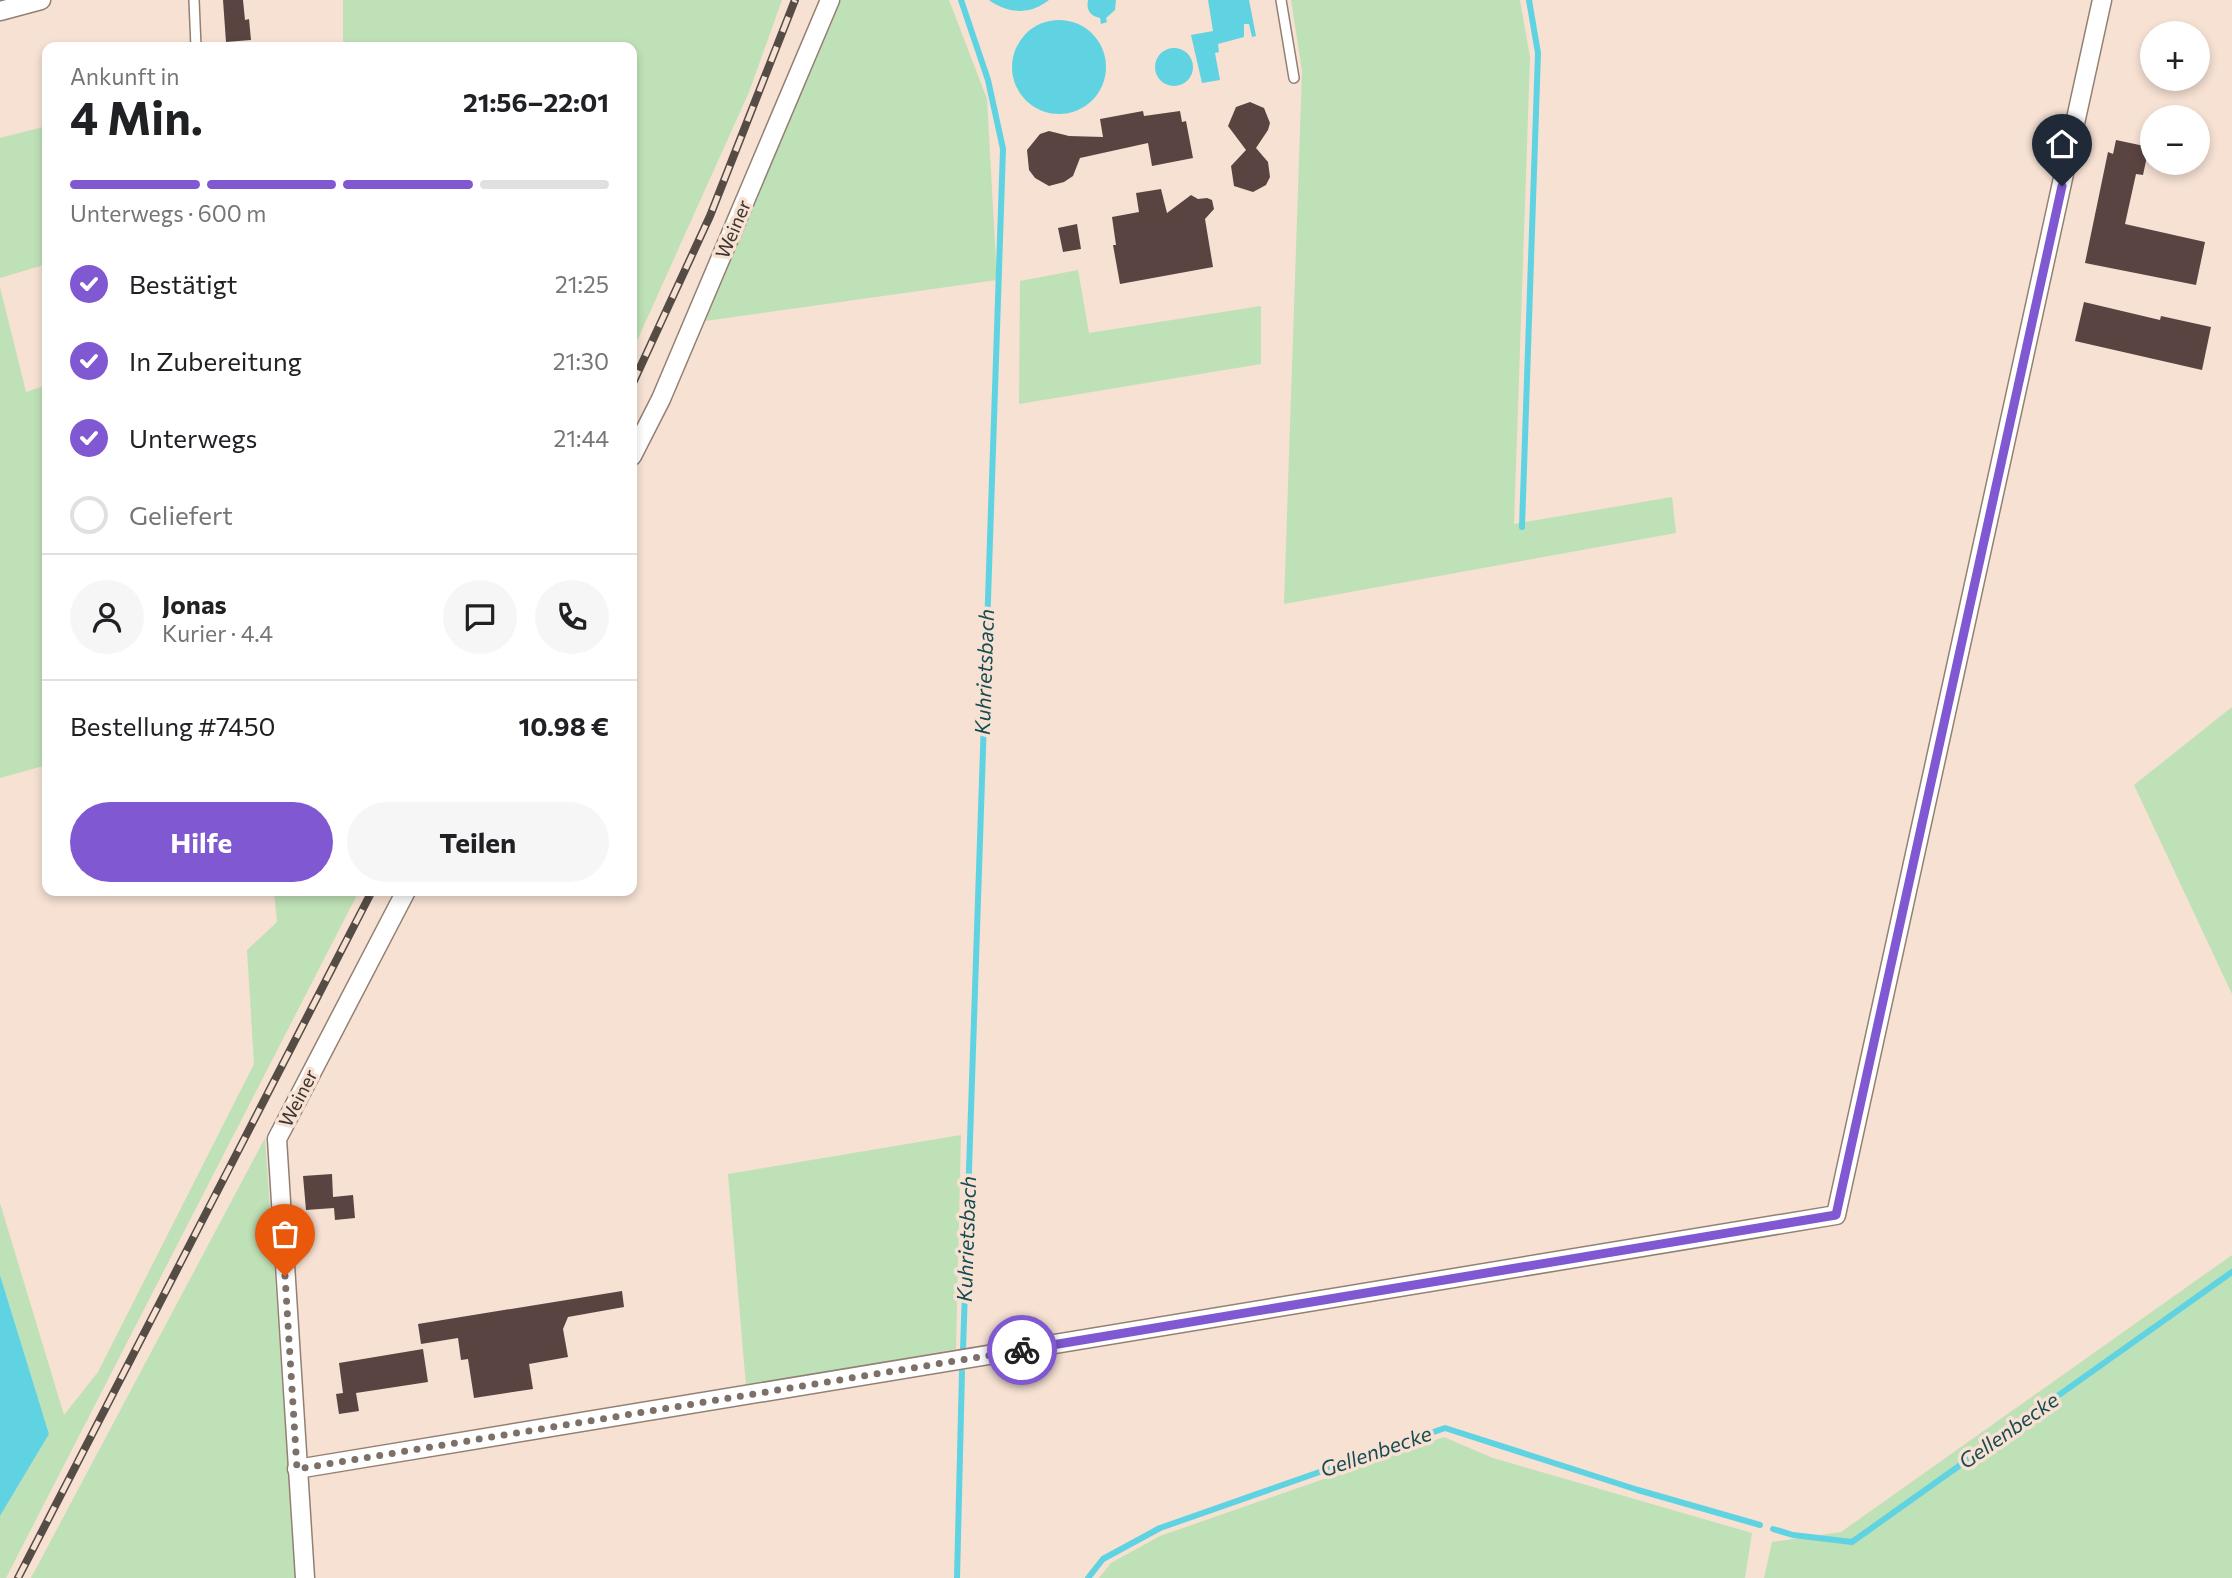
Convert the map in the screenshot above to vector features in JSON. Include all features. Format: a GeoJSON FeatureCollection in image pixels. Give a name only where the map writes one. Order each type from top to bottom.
{"type":"FeatureCollection","features":[{"type":"Feature","properties":{"kind":"street"},"geometry":{"type":"LineString","coordinates":[[0,11],[41,0]]}},
{"type":"Feature","properties":{"kind":"street","name":"Weiner"},"geometry":{"type":"LineString","coordinates":[[637,446],[661,399],[830,0]]}},
{"type":"Feature","properties":{"kind":"street"},"geometry":{"type":"LineString","coordinates":[[297,1469],[1836,1215],[2102,0]]}},
{"type":"Feature","properties":{"kind":"street","name":"Weiner"},"geometry":{"type":"LineString","coordinates":[[305,1578],[277,1139],[403,896]]}},
{"type":"Feature","properties":{"kind":"lane"},"geometry":{"type":"LineString","coordinates":[[194,0],[197,42]]}},
{"type":"Feature","properties":{"kind":"lane"},"geometry":{"type":"LineString","coordinates":[[1281,0],[1294,78]]}},
{"type":"Feature","properties":{"kind":"green space"},"geometry":{"type":"Polygon","coordinates":[[[343,0],[782,0],[749,92],[637,341],[637,42],[343,42],[343,0]]]}},
{"type":"Feature","properties":{"kind":"green space"},"geometry":{"type":"Polygon","coordinates":[[[840,0],[949,0],[987,99],[997,280],[705,321],[840,0]]]}},
{"type":"Feature","properties":{"kind":"green space"},"geometry":{"type":"Polygon","coordinates":[[[1291,0],[1520,0],[1530,57],[1514,524],[1672,497],[1676,533],[1284,604],[1302,71],[1291,0]]]}},
{"type":"Feature","properties":{"kind":"green space"},"geometry":{"type":"Polygon","coordinates":[[[42,127],[42,265],[0,278],[0,138],[42,127]]]}},
{"type":"Feature","properties":{"kind":"green space"},"geometry":{"type":"Polygon","coordinates":[[[1078,270],[1089,333],[1261,306],[1261,364],[1019,404],[1020,281],[1078,270]]]}},
{"type":"Feature","properties":{"kind":"green space"},"geometry":{"type":"Polygon","coordinates":[[[0,287],[26,392],[42,387],[42,766],[0,778],[0,287]]]}},
{"type":"Feature","properties":{"kind":"green space"},"geometry":{"type":"Polygon","coordinates":[[[2232,707],[2232,994],[2134,785],[2232,707]]]}},
{"type":"Feature","properties":{"kind":"green space"},"geometry":{"type":"Polygon","coordinates":[[[274,896],[356,896],[6,1578],[0,1578],[0,1516],[49,1434],[0,1275],[0,1203],[64,1415],[98,1372],[254,1064],[247,950],[277,922],[274,896]]]}},
{"type":"Feature","properties":{"kind":"green space"},"geometry":{"type":"Polygon","coordinates":[[[961,1135],[956,1349],[746,1386],[728,1174],[961,1135]]]}},
{"type":"Feature","properties":{"kind":"green space"},"geometry":{"type":"Polygon","coordinates":[[[265,1138],[296,1578],[31,1578],[265,1138]]]}},
{"type":"Feature","properties":{"kind":"green space"},"geometry":{"type":"Polygon","coordinates":[[[2232,1255],[2232,1578],[1764,1578],[1772,1542],[1841,1532],[2232,1255]]]}},
{"type":"Feature","properties":{"kind":"green space"},"geometry":{"type":"Polygon","coordinates":[[[1444,1437],[1493,1458],[1752,1533],[1745,1578],[1099,1578],[1111,1563],[1160,1536],[1444,1437]]]}},
{"type":"Feature","properties":{"kind":"water"},"geometry":{"type":"Polygon","coordinates":[[[989,0],[1049,0],[1034,8],[1019,11],[1004,8],[989,0]]]}},
{"type":"Feature","properties":{"kind":"water"},"geometry":{"type":"Polygon","coordinates":[[[1088,0],[1116,0],[1115,10],[1106,18],[1107,22],[1101,24],[1100,18],[1090,12],[1088,0]]]}},
{"type":"Feature","properties":{"kind":"water"},"geometry":{"type":"Polygon","coordinates":[[[1208,0],[1249,0],[1256,36],[1252,37],[1249,24],[1244,24],[1244,37],[1218,44],[1219,52],[1215,53],[1220,80],[1202,83],[1191,35],[1213,31],[1208,0]]]}},
{"type":"Feature","properties":{"kind":"water"},"geometry":{"type":"Polygon","coordinates":[[[1059,20],[1077,24],[1092,34],[1102,49],[1106,67],[1102,85],[1092,100],[1077,110],[1059,114],[1041,110],[1026,100],[1016,85],[1012,67],[1016,49],[1026,34],[1041,24],[1059,20]]]}},
{"type":"Feature","properties":{"kind":"water"},"geometry":{"type":"Polygon","coordinates":[[[1174,48],[1188,53],[1193,67],[1188,81],[1174,86],[1160,81],[1155,67],[1160,53],[1174,48]]]}},
{"type":"Feature","properties":{"kind":"water"},"geometry":{"type":"Polygon","coordinates":[[[0,1275],[49,1434],[0,1516],[0,1275]]]}},
{"type":"Feature","properties":{"kind":"building"},"geometry":{"type":"Polygon","coordinates":[[[223,0],[243,0],[245,20],[249,19],[251,40],[226,42],[223,0]]]}},
{"type":"Feature","properties":{"kind":"building"},"geometry":{"type":"Polygon","coordinates":[[[1250,102],[1264,108],[1270,123],[1256,148],[1268,162],[1270,177],[1266,185],[1253,192],[1234,186],[1231,166],[1246,150],[1228,126],[1236,107],[1250,102]]]}},
{"type":"Feature","properties":{"kind":"building"},"geometry":{"type":"Polygon","coordinates":[[[1143,111],[1144,116],[1180,111],[1182,122],[1186,121],[1193,158],[1152,166],[1148,143],[1080,158],[1073,176],[1049,186],[1035,178],[1029,170],[1027,150],[1040,134],[1049,131],[1069,136],[1103,137],[1100,119],[1143,111]]]}},
{"type":"Feature","properties":{"kind":"building"},"geometry":{"type":"Polygon","coordinates":[[[2116,140],[2140,145],[2140,175],[2136,174],[2125,224],[2205,242],[2196,285],[2085,263],[2108,152],[2113,154],[2116,140]]]}},
{"type":"Feature","properties":{"kind":"building"},"geometry":{"type":"Polygon","coordinates":[[[1161,189],[1167,213],[1191,195],[1198,199],[1212,200],[1214,209],[1205,219],[1213,267],[1120,284],[1113,245],[1116,245],[1112,217],[1139,212],[1136,193],[1161,189]]]}},
{"type":"Feature","properties":{"kind":"building"},"geometry":{"type":"Polygon","coordinates":[[[1077,224],[1081,249],[1063,252],[1058,228],[1077,224]]]}},
{"type":"Feature","properties":{"kind":"building"},"geometry":{"type":"Polygon","coordinates":[[[2084,302],[2160,320],[2161,316],[2211,327],[2202,370],[2075,341],[2084,302]]]}},
{"type":"Feature","properties":{"kind":"building"},"geometry":{"type":"Polygon","coordinates":[[[332,1174],[333,1197],[353,1195],[355,1218],[335,1220],[334,1208],[306,1210],[303,1176],[332,1174]]]}},
{"type":"Feature","properties":{"kind":"building"},"geometry":{"type":"Polygon","coordinates":[[[622,1291],[624,1307],[568,1317],[563,1329],[568,1357],[529,1364],[533,1389],[474,1398],[468,1359],[461,1360],[458,1338],[421,1344],[418,1324],[622,1291]]]}},
{"type":"Feature","properties":{"kind":"building"},"geometry":{"type":"Polygon","coordinates":[[[423,1349],[428,1382],[356,1393],[359,1411],[339,1414],[336,1394],[343,1393],[339,1363],[423,1349]]]}},
{"type":"Feature","properties":{"kind":"waterway","name":"Kuhrietsbach"},"geometry":{"type":"LineString","coordinates":[[961,0],[988,80],[1003,149],[963,1350]]}},
{"type":"Feature","properties":{"kind":"waterway"},"geometry":{"type":"LineString","coordinates":[[1522,527],[1538,53],[1529,0]]}},
{"type":"Feature","properties":{"kind":"waterway","name":"Gellenbecke"},"geometry":{"type":"LineString","coordinates":[[1773,1529],[1793,1535],[1852,1542],[2232,1272]]}},
{"type":"Feature","properties":{"kind":"waterway","name":"Kuhrietsbach"},"geometry":{"type":"LineString","coordinates":[[957,1578],[962,1372]]}},
{"type":"Feature","properties":{"kind":"waterway","name":"Gellenbecke"},"geometry":{"type":"LineString","coordinates":[[1088,1578],[1103,1559],[1160,1528],[1445,1428],[1638,1490],[1760,1525]]}},
{"type":"Feature","properties":{"kind":"railway"},"geometry":{"type":"LineString","coordinates":[[637,374],[710,216],[795,0]]}},
{"type":"Feature","properties":{"kind":"railway"},"geometry":{"type":"LineString","coordinates":[[18,1578],[369,896]]}},
{"type":"Feature","properties":{"kind":"way so far"},"geometry":{"type":"LineString","coordinates":[[285,1276],[297,1469],[1022,1350]]}},
{"type":"Feature","properties":{"kind":"route"},"geometry":{"type":"LineString","coordinates":[[1022,1350],[1836,1215],[2062,186]]}}]}
